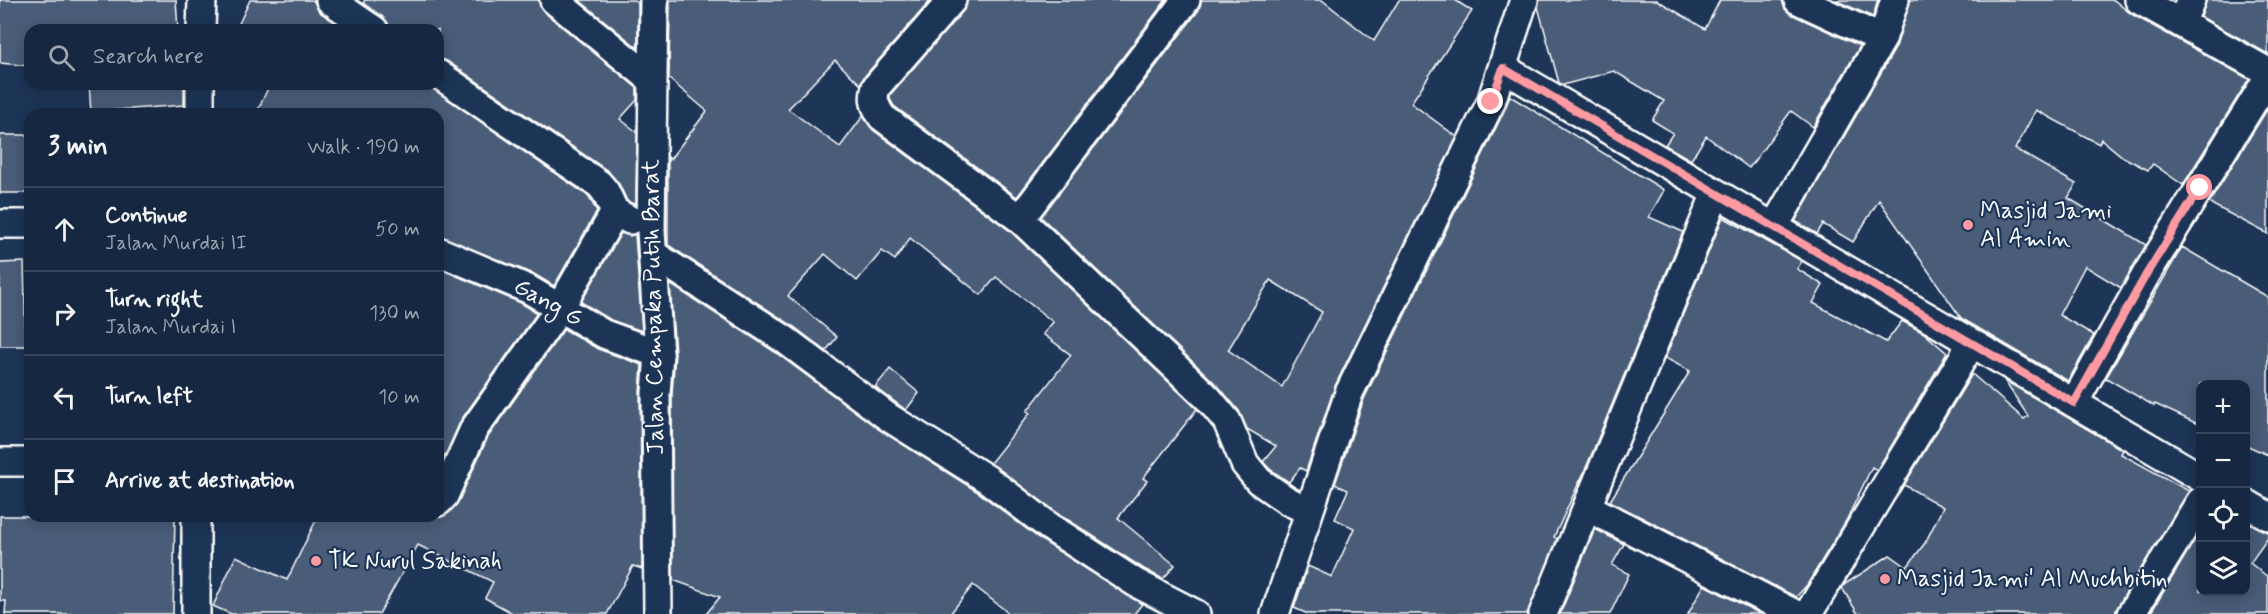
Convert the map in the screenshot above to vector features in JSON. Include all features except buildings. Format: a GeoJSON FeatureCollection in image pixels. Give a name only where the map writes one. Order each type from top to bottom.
{"type":"FeatureCollection","features":[{"type":"Feature","properties":{"kind":"street"},"geometry":{"type":"LineString","coordinates":[[201,24],[202,0]]}},
{"type":"Feature","properties":{"kind":"street"},"geometry":{"type":"LineString","coordinates":[[330,0],[365,24]]}},
{"type":"Feature","properties":{"kind":"street"},"geometry":{"type":"LineString","coordinates":[[554,0],[652,80]]}},
{"type":"Feature","properties":{"kind":"street","name":"Jalan Cempaka Putih Barat"},"geometry":{"type":"LineString","coordinates":[[654,0],[652,243],[659,354],[656,393],[658,614]]}},
{"type":"Feature","properties":{"kind":"street"},"geometry":{"type":"LineString","coordinates":[[952,0],[876,87],[873,97],[875,106],[882,117],[1020,219],[1208,398],[1227,421],[1245,464],[1259,481],[1288,501],[1309,511]]}},
{"type":"Feature","properties":{"kind":"street"},"geometry":{"type":"LineString","coordinates":[[1020,219],[1186,0]]}},
{"type":"Feature","properties":{"kind":"street"},"geometry":{"type":"LineString","coordinates":[[1275,614],[1349,393],[1491,102],[1524,0]]}},
{"type":"Feature","properties":{"kind":"street"},"geometry":{"type":"LineString","coordinates":[[1798,0],[1882,39]]}},
{"type":"Feature","properties":{"kind":"street"},"geometry":{"type":"LineString","coordinates":[[1774,227],[1882,39],[1895,0]]}},
{"type":"Feature","properties":{"kind":"street"},"geometry":{"type":"LineString","coordinates":[[2139,0],[2186,12],[2268,72]]}},
{"type":"Feature","properties":{"kind":"street"},"geometry":{"type":"LineString","coordinates":[[1503,68],[2196,475]]}},
{"type":"Feature","properties":{"kind":"street"},"geometry":{"type":"LineString","coordinates":[[444,78],[599,184],[615,212],[652,243],[888,417],[987,478],[1050,527],[1136,583],[1196,614]]}},
{"type":"Feature","properties":{"kind":"street"},"geometry":{"type":"LineString","coordinates":[[2074,403],[2147,273],[2268,78]]}},
{"type":"Feature","properties":{"kind":"street"},"geometry":{"type":"LineString","coordinates":[[200,90],[200,108]]}},
{"type":"Feature","properties":{"kind":"street"},"geometry":{"type":"LineString","coordinates":[[1543,614],[1716,193]]}},
{"type":"Feature","properties":{"kind":"street"},"geometry":{"type":"LineString","coordinates":[[444,496],[474,429],[559,309],[615,212]]}},
{"type":"Feature","properties":{"kind":"street"},"geometry":{"type":"LineString","coordinates":[[0,224],[24,224]]}},
{"type":"Feature","properties":{"kind":"street","name":"Gang G"},"geometry":{"type":"LineString","coordinates":[[444,254],[528,289],[604,334],[659,354]]}},
{"type":"Feature","properties":{"kind":"street"},"geometry":{"type":"LineString","coordinates":[[1808,614],[1972,343]]}},
{"type":"Feature","properties":{"kind":"street"},"geometry":{"type":"LineString","coordinates":[[0,462],[24,462]]}},
{"type":"Feature","properties":{"kind":"street"},"geometry":{"type":"LineString","coordinates":[[2250,505],[2268,516]]}},
{"type":"Feature","properties":{"kind":"street"},"geometry":{"type":"LineString","coordinates":[[1587,507],[1795,614]]}},
{"type":"Feature","properties":{"kind":"street"},"geometry":{"type":"LineString","coordinates":[[2131,614],[2196,508]]}},
{"type":"Feature","properties":{"kind":"street"},"geometry":{"type":"LineString","coordinates":[[196,522],[196,614]]}},
{"type":"Feature","properties":{"kind":"place","name":"Masjid Jami Al Amin"},"geometry":{"type":"Point","coordinates":[1968,225]}},
{"type":"Feature","properties":{"kind":"place","name":"TK Nurul Sakinah"},"geometry":{"type":"Point","coordinates":[316,561]}},
{"type":"Feature","properties":{"kind":"place","name":"Masjid Jami' Al Muchbitin"},"geometry":{"type":"Point","coordinates":[1885,579]}},
{"type":"Feature","properties":{"kind":"route"},"geometry":{"type":"LineString","coordinates":[[1491,102],[1503,68],[2074,403],[2147,273],[2200,188]]}}]}
